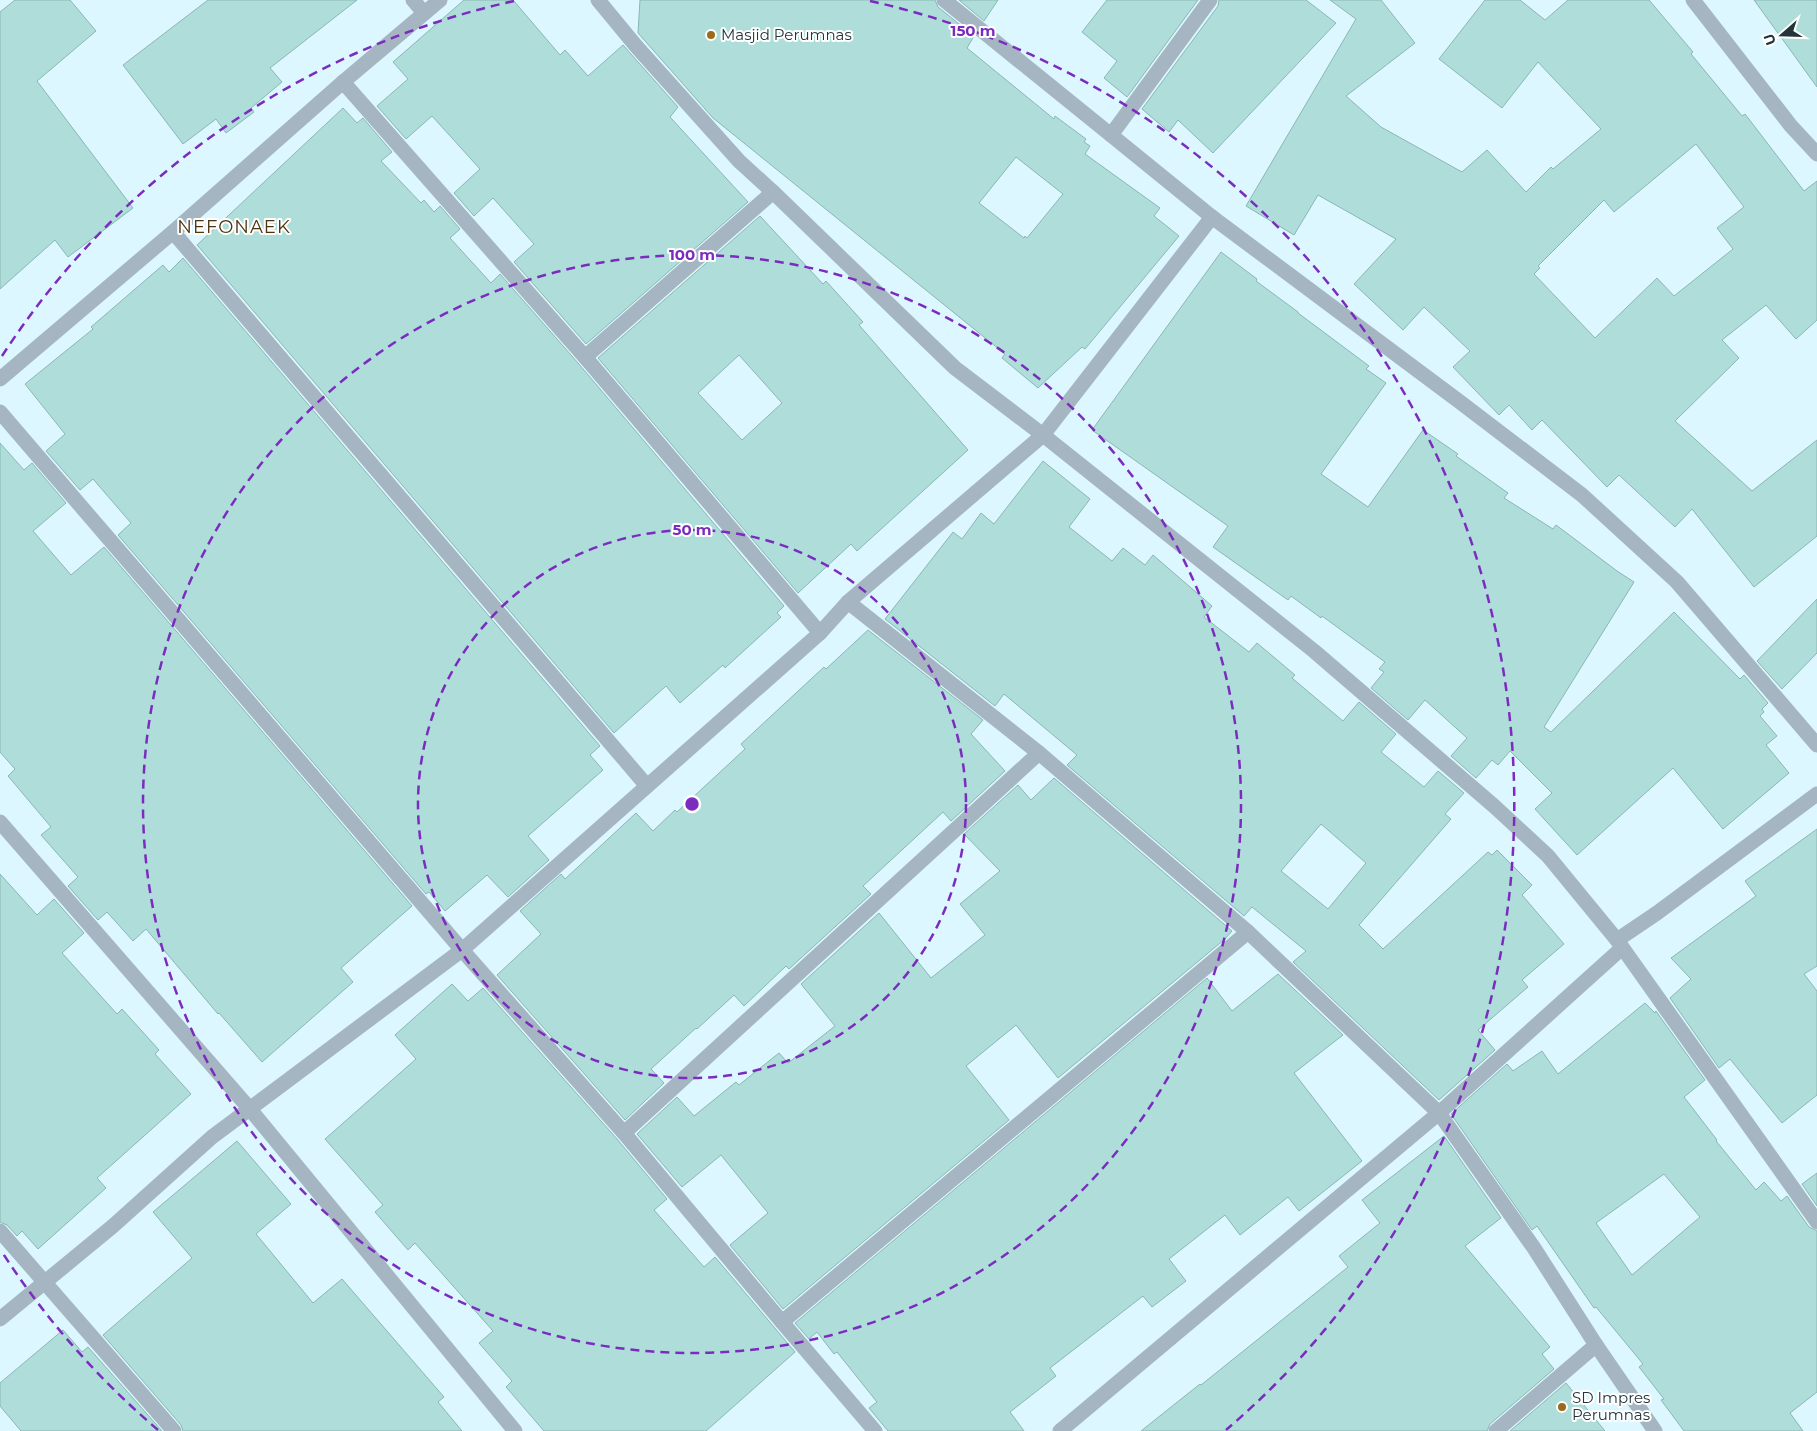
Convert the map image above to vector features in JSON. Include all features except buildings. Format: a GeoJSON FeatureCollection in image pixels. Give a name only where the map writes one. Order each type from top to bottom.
{"type":"FeatureCollection","features":[{"type":"Feature","properties":{"kind":"street"},"geometry":{"type":"LineString","coordinates":[[413,0],[424,13]]}},
{"type":"Feature","properties":{"kind":"street"},"geometry":{"type":"LineString","coordinates":[[0,378],[174,232],[343,82],[440,0]]}},
{"type":"Feature","properties":{"kind":"street"},"geometry":{"type":"LineString","coordinates":[[598,0],[636,46],[739,161],[774,192],[955,368],[1043,435],[1314,651],[1494,806],[1548,856],[1620,944],[1817,1222]]}},
{"type":"Feature","properties":{"kind":"street"},"geometry":{"type":"LineString","coordinates":[[944,0],[1212,217],[1582,495],[1677,582],[1817,745]]}},
{"type":"Feature","properties":{"kind":"street"},"geometry":{"type":"LineString","coordinates":[[1111,135],[1210,0]]}},
{"type":"Feature","properties":{"kind":"street"},"geometry":{"type":"LineString","coordinates":[[1693,0],[1791,126],[1817,154]]}},
{"type":"Feature","properties":{"kind":"street"},"geometry":{"type":"LineString","coordinates":[[343,82],[585,357],[820,633]]}},
{"type":"Feature","properties":{"kind":"street"},"geometry":{"type":"LineString","coordinates":[[585,357],[774,192]]}},
{"type":"Feature","properties":{"kind":"street"},"geometry":{"type":"LineString","coordinates":[[0,1319],[45,1284],[113,1226],[212,1137],[462,950],[820,633],[848,602],[1043,435],[1212,217]]}},
{"type":"Feature","properties":{"kind":"street"},"geometry":{"type":"LineString","coordinates":[[174,232],[647,786]]}},
{"type":"Feature","properties":{"kind":"street"},"geometry":{"type":"LineString","coordinates":[[0,412],[462,950],[624,1133],[875,1431]]}},
{"type":"Feature","properties":{"kind":"street"},"geometry":{"type":"LineString","coordinates":[[848,602],[1039,753],[1248,932],[1439,1113],[1534,1248],[1596,1345],[1656,1431]]}},
{"type":"Feature","properties":{"kind":"street"},"geometry":{"type":"LineString","coordinates":[[624,1133],[1039,753]]}},
{"type":"Feature","properties":{"kind":"street"},"geometry":{"type":"LineString","coordinates":[[1060,1431],[1439,1113],[1620,944],[1657,913],[1817,794]]}},
{"type":"Feature","properties":{"kind":"street"},"geometry":{"type":"LineString","coordinates":[[0,822],[249,1108],[515,1431]]}},
{"type":"Feature","properties":{"kind":"street"},"geometry":{"type":"LineString","coordinates":[[782,1322],[1248,932]]}},
{"type":"Feature","properties":{"kind":"street"},"geometry":{"type":"LineString","coordinates":[[0,1231],[174,1431]]}},
{"type":"Feature","properties":{"kind":"street"},"geometry":{"type":"LineString","coordinates":[[1496,1431],[1596,1345]]}},
{"type":"Feature","properties":{"kind":"place","name":"Masjid Perumnas"},"geometry":{"type":"Point","coordinates":[711,35]}},
{"type":"Feature","properties":{"kind":"place","name":"SD Impres Perumnas"},"geometry":{"type":"Point","coordinates":[1562,1407]}},
{"type":"Feature","properties":{"kind":"district","name":"NEFONAEK"},"geometry":{"type":"Point","coordinates":[234,227]}}]}
